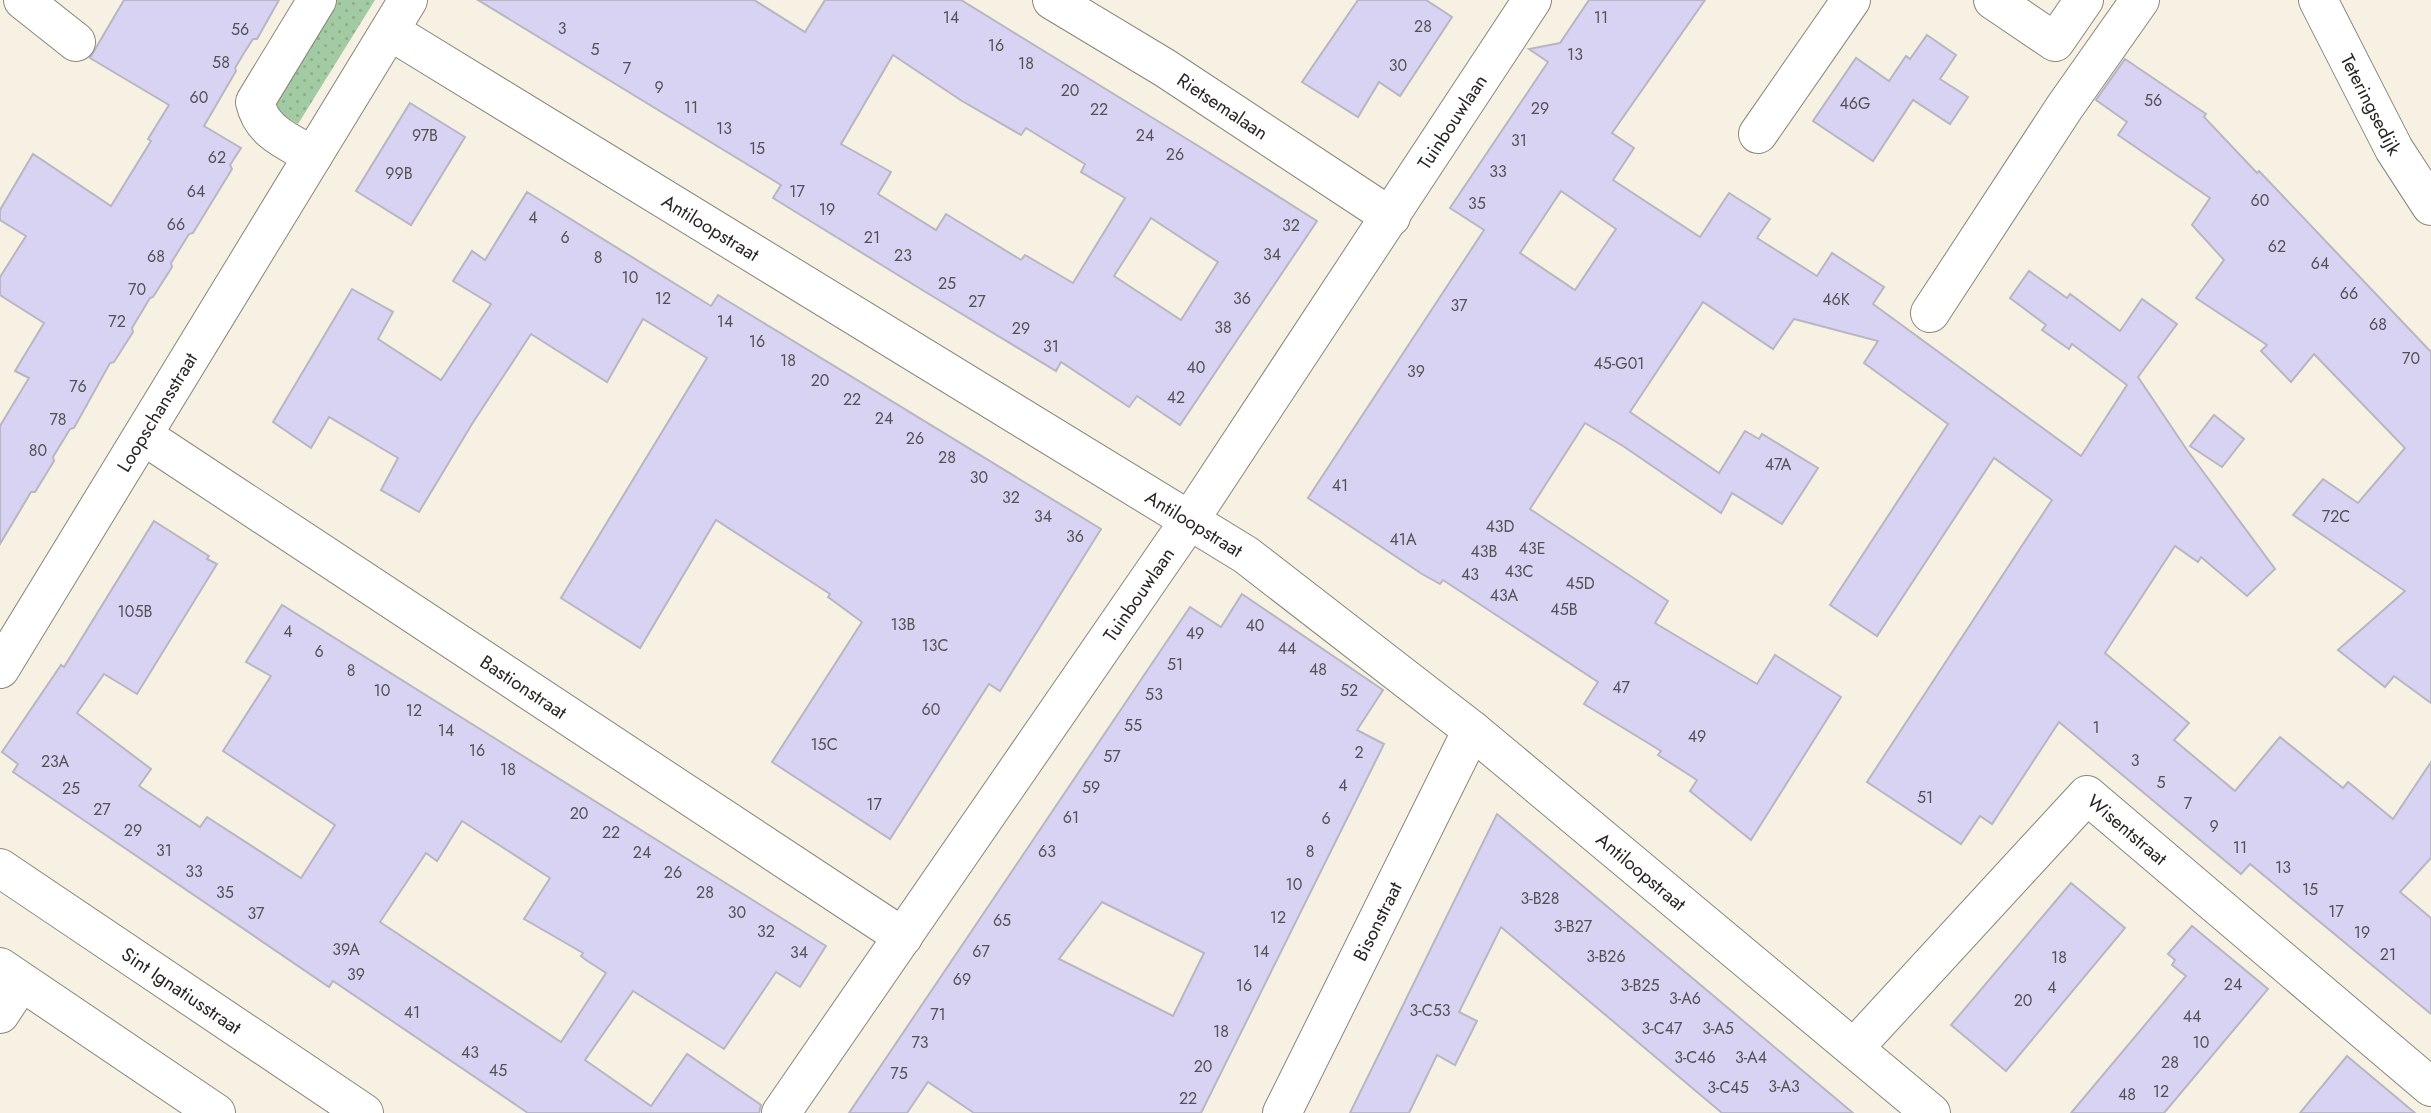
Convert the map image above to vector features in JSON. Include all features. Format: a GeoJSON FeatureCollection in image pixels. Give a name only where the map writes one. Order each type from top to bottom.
{"type":"FeatureCollection","features":[{"type":"Feature","properties":{"kind":"street"},"geometry":{"type":"LineString","coordinates":[[23,0],[76,42]]}},
{"type":"Feature","properties":{"kind":"street"},"geometry":{"type":"LineString","coordinates":[[313,156],[268,129],[258,117],[255,102],[317,0]]}},
{"type":"Feature","properties":{"kind":"street","name":"Rietsemalaan"},"geometry":{"type":"LineString","coordinates":[[1052,0],[1165,68],[1391,217]]}},
{"type":"Feature","properties":{"kind":"street","name":"Tuinbouwlaan"},"geometry":{"type":"LineString","coordinates":[[780,1113],[1189,521],[1532,0]]}},
{"type":"Feature","properties":{"kind":"street"},"geometry":{"type":"LineString","coordinates":[[1758,134],[1851,0]]}},
{"type":"Feature","properties":{"kind":"street"},"geometry":{"type":"LineString","coordinates":[[1993,0],[2055,42],[2084,0]]}},
{"type":"Feature","properties":{"kind":"street"},"geometry":{"type":"LineString","coordinates":[[1930,313],[2064,108],[2140,0]]}},
{"type":"Feature","properties":{"kind":"street","name":"Teteringsedijk"},"geometry":{"type":"LineString","coordinates":[[2318,0],[2384,130],[2431,206]]}},
{"type":"Feature","properties":{"kind":"street","name":"Loopschansstraat"},"geometry":{"type":"LineString","coordinates":[[0,669],[399,15]]}},
{"type":"Feature","properties":{"kind":"street","name":"Antiloopstraat"},"geometry":{"type":"LineString","coordinates":[[399,15],[1246,555],[1472,730],[1931,1113]]}},
{"type":"Feature","properties":{"kind":"street","name":"Bastionstraat"},"geometry":{"type":"LineString","coordinates":[[144,436],[903,937]]}},
{"type":"Feature","properties":{"kind":"street","name":"Bisonstraat"},"geometry":{"type":"LineString","coordinates":[[1282,1113],[1472,730]]}},
{"type":"Feature","properties":{"kind":"street","name":"Wisentstraat"},"geometry":{"type":"LineString","coordinates":[[1854,1048],[2087,794],[2431,1087]]}},
{"type":"Feature","properties":{"kind":"street","name":"Sint Ignatiusstraat"},"geometry":{"type":"LineString","coordinates":[[2,874],[364,1113]]}},
{"type":"Feature","properties":{"kind":"street"},"geometry":{"type":"LineString","coordinates":[[0,1014],[11,974],[216,1113]]}},
{"type":"Feature","properties":{"kind":"green space"},"geometry":{"type":"Polygon","coordinates":[[[330,0],[375,0],[298,124],[277,111],[273,94],[330,0]]]}},
{"type":"Feature","properties":{"kind":"building"},"geometry":{"type":"Polygon","coordinates":[[[124,0],[279,0],[257,39],[253,39],[235,68],[236,71],[204,126],[241,148],[230,165],[232,169],[193,233],[189,234],[171,263],[172,267],[132,328],[133,332],[114,362],[110,363],[74,428],[70,429],[53,457],[54,461],[35,492],[31,492],[0,544],[0,426],[29,378],[15,371],[44,323],[0,295],[0,277],[26,236],[0,220],[0,210],[33,154],[111,206],[151,141],[148,139],[169,105],[90,58],[124,0]]]}},
{"type":"Feature","properties":{"kind":"building"},"geometry":{"type":"Polygon","coordinates":[[[478,0],[754,0],[805,32],[825,0],[961,0],[1317,221],[1180,425],[1137,396],[1129,407],[1061,362],[1056,371],[773,198],[781,185],[478,0]],[[893,55],[841,144],[891,172],[878,194],[936,230],[946,214],[1021,260],[1025,255],[1073,283],[1125,198],[1081,172],[1085,164],[1026,128],[1021,135],[962,101],[893,55]],[[1151,218],[1114,276],[1181,320],[1218,262],[1151,218]]]}},
{"type":"Feature","properties":{"kind":"building"},"geometry":{"type":"Polygon","coordinates":[[[1358,0],[1426,0],[1452,17],[1400,96],[1379,82],[1358,117],[1302,82],[1358,0]]]}},
{"type":"Feature","properties":{"kind":"building"},"geometry":{"type":"Polygon","coordinates":[[[1589,0],[1705,0],[1612,133],[1634,148],[1613,180],[1700,237],[1729,193],[1770,219],[1757,238],[1817,276],[1832,253],[1884,287],[1873,304],[2081,456],[2127,385],[2072,344],[2069,349],[2042,330],[2046,325],[2010,298],[2029,271],[2067,298],[2070,294],[2120,331],[2142,299],[2177,324],[2138,377],[2187,450],[2275,569],[2247,596],[2201,557],[2198,562],[2175,546],[2105,653],[2189,723],[2174,740],[2235,791],[2280,737],[2343,788],[2348,782],[2393,819],[2431,762],[2431,858],[2400,892],[2431,918],[2431,1014],[2250,864],[2241,874],[2059,722],[1992,824],[1980,816],[1961,844],[1867,782],[2052,500],[1994,458],[1877,636],[1830,605],[1948,424],[1864,363],[1878,341],[1794,319],[1773,349],[1703,302],[1630,412],[1719,473],[1745,431],[1759,439],[1762,434],[1818,468],[1782,524],[1732,493],[1721,513],[1585,423],[1530,509],[1668,601],[1655,623],[1757,684],[1775,655],[1841,697],[1751,840],[1690,791],[1697,780],[1658,755],[1661,751],[1584,704],[1598,682],[1443,580],[1440,584],[1422,574],[1308,498],[1484,230],[1450,208],[1548,62],[1529,49],[1560,43],[1589,0]],[[1561,191],[1520,253],[1575,290],[1616,229],[1561,191]]]}},
{"type":"Feature","properties":{"kind":"building"},"geometry":{"type":"Polygon","coordinates":[[[1927,35],[1956,55],[1940,79],[1968,97],[1950,124],[1913,100],[1873,161],[1813,121],[1856,58],[1889,81],[1906,56],[1910,59],[1927,35]]]}},
{"type":"Feature","properties":{"kind":"building"},"geometry":{"type":"Polygon","coordinates":[[[2125,59],[2206,114],[2204,117],[2431,352],[2431,703],[2394,676],[2385,687],[2338,650],[2405,591],[2293,515],[2323,479],[2358,503],[2405,448],[2314,354],[2291,382],[2261,351],[2267,345],[2196,298],[2224,260],[2192,225],[2210,198],[2118,135],[2127,122],[2096,100],[2125,59]]]}},
{"type":"Feature","properties":{"kind":"building"},"geometry":{"type":"Polygon","coordinates":[[[410,103],[465,137],[411,225],[356,191],[410,103]]]}},
{"type":"Feature","properties":{"kind":"building"},"geometry":{"type":"Polygon","coordinates":[[[527,192],[711,306],[718,295],[1101,529],[1000,691],[989,684],[890,839],[772,762],[862,622],[828,597],[830,594],[716,520],[640,648],[561,598],[707,358],[643,319],[607,382],[531,334],[419,512],[381,490],[398,458],[329,417],[311,448],[273,422],[352,289],[393,312],[378,339],[441,380],[491,304],[453,281],[472,251],[485,260],[527,192]]]}},
{"type":"Feature","properties":{"kind":"building"},"geometry":{"type":"Polygon","coordinates":[[[2214,415],[2244,439],[2222,467],[2190,446],[2214,415]]]}},
{"type":"Feature","properties":{"kind":"building"},"geometry":{"type":"Polygon","coordinates":[[[154,521],[217,564],[137,694],[104,674],[77,713],[151,769],[139,786],[200,827],[207,817],[301,878],[335,825],[223,751],[271,676],[246,662],[282,605],[826,946],[800,987],[776,972],[724,1049],[633,991],[585,1060],[651,1106],[687,1054],[761,1105],[759,1113],[528,1113],[333,981],[329,987],[13,772],[18,764],[2,752],[61,665],[64,667],[154,521]],[[462,821],[437,861],[426,853],[380,922],[561,1042],[606,973],[581,956],[583,953],[524,919],[550,878],[462,821]]]}},
{"type":"Feature","properties":{"kind":"building"},"geometry":{"type":"Polygon","coordinates":[[[1242,594],[1383,690],[1357,730],[1384,744],[1201,1113],[974,1113],[928,1082],[907,1113],[849,1113],[1190,607],[1221,627],[1242,594]],[[1102,902],[1059,959],[1173,1016],[1204,953],[1102,902]]]}},
{"type":"Feature","properties":{"kind":"building"},"geometry":{"type":"Polygon","coordinates":[[[1497,814],[1853,1113],[1722,1113],[1501,927],[1459,1012],[1477,1021],[1455,1065],[1437,1055],[1409,1113],[1350,1113],[1497,814]]]}},
{"type":"Feature","properties":{"kind":"building"},"geometry":{"type":"Polygon","coordinates":[[[2071,883],[2125,928],[2006,1071],[1951,1025],[2071,883]]]}},
{"type":"Feature","properties":{"kind":"building"},"geometry":{"type":"Polygon","coordinates":[[[2192,926],[2268,989],[2164,1113],[2071,1113],[2186,976],[2172,965],[2175,960],[2168,954],[2192,926]]]}},
{"type":"Feature","properties":{"kind":"building"},"geometry":{"type":"Polygon","coordinates":[[[2347,1056],[2415,1113],[2300,1113],[2347,1056]]]}}]}
